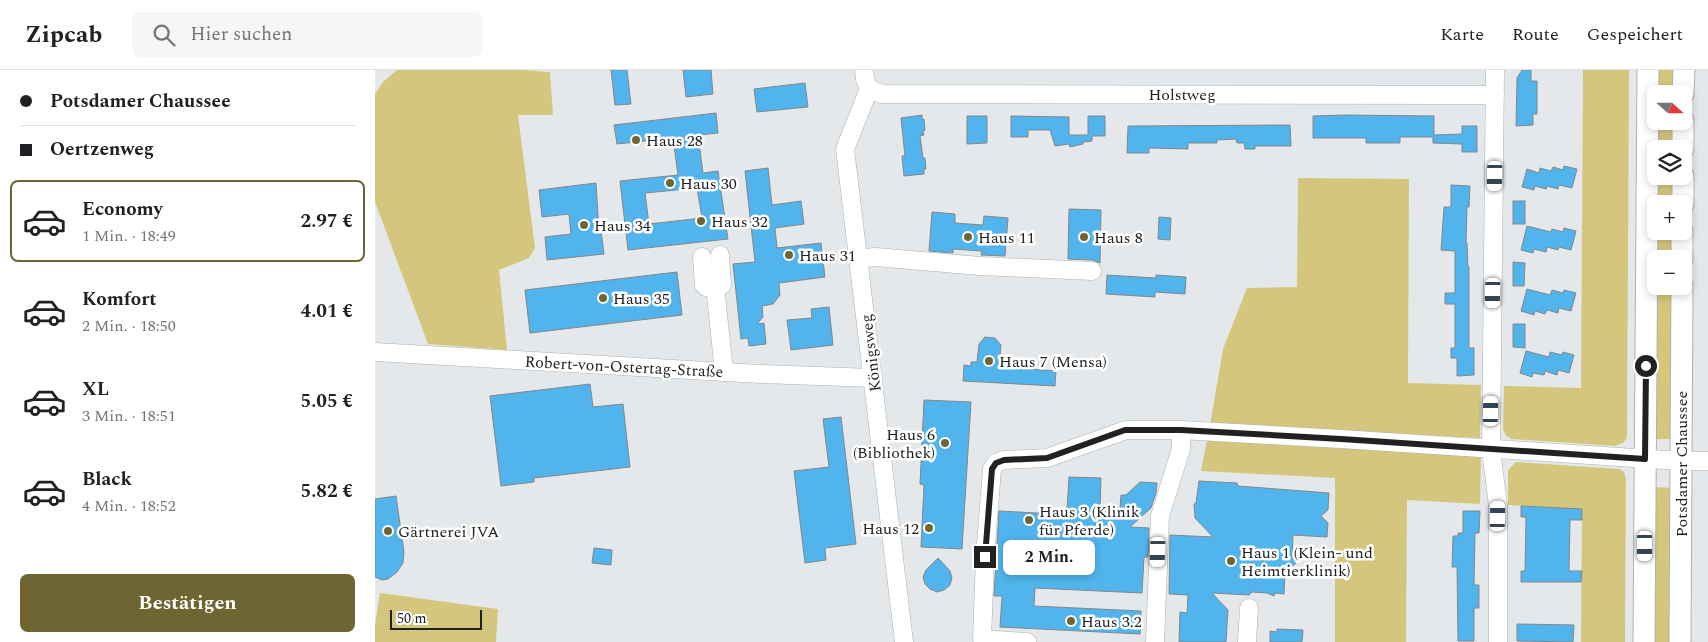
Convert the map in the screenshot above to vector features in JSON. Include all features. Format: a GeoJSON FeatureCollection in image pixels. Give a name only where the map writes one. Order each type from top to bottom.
{"type":"FeatureCollection","features":[{"type":"Feature","properties":{"kind":"main road"},"geometry":{"type":"LineString","coordinates":[[1644,642],[1648,70]]}},
{"type":"Feature","properties":{"kind":"main road"},"geometry":{"type":"LineString","coordinates":[[1683,70],[1683,85]]}},
{"type":"Feature","properties":{"kind":"main road","name":"Potsdamer Chaussee"},"geometry":{"type":"LineString","coordinates":[[1679,642],[1682,295]]}},
{"type":"Feature","properties":{"kind":"street"},"geometry":{"type":"LineString","coordinates":[[864,70],[869,90]]}},
{"type":"Feature","properties":{"kind":"street"},"geometry":{"type":"LineString","coordinates":[[1495,70],[1491,450],[1499,505],[1499,642]]}},
{"type":"Feature","properties":{"kind":"street","name":"Holstweg"},"geometry":{"type":"LineString","coordinates":[[869,90],[881,94],[1495,95]]}},
{"type":"Feature","properties":{"kind":"street","name":"Königsweg"},"geometry":{"type":"LineString","coordinates":[[869,90],[845,149],[903,642]]}},
{"type":"Feature","properties":{"kind":"street"},"geometry":{"type":"LineString","coordinates":[[702,257],[704,285],[706,287],[721,286],[720,255]]}},
{"type":"Feature","properties":{"kind":"street"},"geometry":{"type":"LineString","coordinates":[[859,259],[875,257],[980,266],[1092,272]]}},
{"type":"Feature","properties":{"kind":"street"},"geometry":{"type":"LineString","coordinates":[[715,286],[725,372]]}},
{"type":"Feature","properties":{"kind":"street","name":"Robert-von-Ostertag-Straße"},"geometry":{"type":"LineString","coordinates":[[375,352],[725,372],[873,378]]}},
{"type":"Feature","properties":{"kind":"street"},"geometry":{"type":"LineString","coordinates":[[1027,642],[981,639],[992,469],[996,463],[1004,460],[1047,458],[1125,430],[1181,430],[1473,447],[1491,450],[1681,462],[1708,460]]}},
{"type":"Feature","properties":{"kind":"street"},"geometry":{"type":"LineString","coordinates":[[1155,642],[1160,516],[1181,449],[1181,430]]}},
{"type":"Feature","properties":{"kind":"street"},"geometry":{"type":"LineString","coordinates":[[1247,642],[1249,608]]}},
{"type":"Feature","properties":{"kind":"shaded area"},"geometry":{"type":"Polygon","coordinates":[[[397,70],[522,70],[550,72],[553,115],[518,115],[535,248],[529,258],[499,270],[507,350],[428,344],[375,202],[375,94],[383,82],[397,70]]]}},
{"type":"Feature","properties":{"kind":"shaded area"},"geometry":{"type":"Polygon","coordinates":[[[1583,70],[1629,70],[1627,438],[1623,443],[1615,446],[1512,439],[1506,436],[1503,429],[1504,386],[1581,388],[1583,70]]]}},
{"type":"Feature","properties":{"kind":"shaded area"},"geometry":{"type":"Polygon","coordinates":[[[1654,70],[1677,70],[1677,85],[1654,85],[1654,70]]]}},
{"type":"Feature","properties":{"kind":"shaded area"},"geometry":{"type":"Polygon","coordinates":[[[1654,130],[1677,130],[1676,140],[1654,140],[1654,130]]]}},
{"type":"Feature","properties":{"kind":"shaded area"},"geometry":{"type":"Polygon","coordinates":[[[1298,178],[1409,179],[1408,383],[1481,385],[1480,438],[1210,425],[1223,349],[1247,288],[1297,287],[1298,178]]]}},
{"type":"Feature","properties":{"kind":"shaded area"},"geometry":{"type":"Polygon","coordinates":[[[1653,185],[1676,185],[1676,195],[1653,195],[1653,185]]]}},
{"type":"Feature","properties":{"kind":"shaded area"},"geometry":{"type":"Polygon","coordinates":[[[1653,240],[1676,240],[1676,250],[1653,250],[1653,240]]]}},
{"type":"Feature","properties":{"kind":"shaded area"},"geometry":{"type":"Polygon","coordinates":[[[1653,295],[1675,295],[1674,439],[1652,439],[1653,295]]]}},
{"type":"Feature","properties":{"kind":"shaded area"},"geometry":{"type":"Polygon","coordinates":[[[1207,440],[1481,454],[1480,504],[1407,500],[1406,642],[1335,642],[1335,478],[1201,471],[1207,440]]]}},
{"type":"Feature","properties":{"kind":"shaded area"},"geometry":{"type":"Polygon","coordinates":[[[1516,462],[1619,469],[1624,472],[1626,479],[1625,642],[1581,642],[1582,510],[1508,505],[1508,470],[1516,462]]]}},
{"type":"Feature","properties":{"kind":"shaded area"},"geometry":{"type":"Polygon","coordinates":[[[1652,487],[1675,488],[1674,642],[1651,642],[1652,487]]]}},
{"type":"Feature","properties":{"kind":"shaded area"},"geometry":{"type":"Polygon","coordinates":[[[380,593],[498,609],[496,642],[375,642],[375,625],[380,593]]]}},
{"type":"Feature","properties":{"kind":"building"},"geometry":{"type":"Polygon","coordinates":[[[611,70],[627,70],[631,104],[615,105],[611,70]]]}},
{"type":"Feature","properties":{"kind":"building"},"geometry":{"type":"Polygon","coordinates":[[[683,70],[711,70],[713,94],[686,97],[683,70]]]}},
{"type":"Feature","properties":{"kind":"building"},"geometry":{"type":"Polygon","coordinates":[[[1522,70],[1531,70],[1531,81],[1537,81],[1537,114],[1533,114],[1533,125],[1516,126],[1517,78],[1522,70]]]}},
{"type":"Feature","properties":{"kind":"building"},"geometry":{"type":"Polygon","coordinates":[[[805,83],[808,107],[757,112],[754,89],[805,83]]]}},
{"type":"Feature","properties":{"kind":"building"},"geometry":{"type":"Polygon","coordinates":[[[716,113],[718,133],[698,135],[703,173],[718,171],[728,239],[628,250],[620,181],[678,175],[673,138],[617,144],[614,125],[716,113]],[[697,188],[645,193],[649,224],[702,218],[697,188]]]}},
{"type":"Feature","properties":{"kind":"building"},"geometry":{"type":"Polygon","coordinates":[[[922,115],[925,130],[923,131],[924,135],[920,136],[926,169],[924,169],[924,174],[904,176],[902,156],[905,156],[901,118],[922,115]]]}},
{"type":"Feature","properties":{"kind":"building"},"geometry":{"type":"Polygon","coordinates":[[[967,116],[987,116],[987,143],[967,144],[967,116]]]}},
{"type":"Feature","properties":{"kind":"building"},"geometry":{"type":"Polygon","coordinates":[[[1011,116],[1069,117],[1069,135],[1088,135],[1088,116],[1105,116],[1105,136],[1092,136],[1092,141],[1070,147],[1069,144],[1055,146],[1050,130],[1028,130],[1028,137],[1011,137],[1011,116]]]}},
{"type":"Feature","properties":{"kind":"building"},"geometry":{"type":"Polygon","coordinates":[[[1313,116],[1434,116],[1434,135],[1462,134],[1462,126],[1477,126],[1477,152],[1462,152],[1462,144],[1433,143],[1433,137],[1400,137],[1400,143],[1366,143],[1366,138],[1313,138],[1313,116]]]}},
{"type":"Feature","properties":{"kind":"building"},"geometry":{"type":"Polygon","coordinates":[[[1290,125],[1291,146],[1255,146],[1255,149],[1245,149],[1244,143],[1237,143],[1236,139],[1217,140],[1217,143],[1188,143],[1188,149],[1149,148],[1149,153],[1127,153],[1128,126],[1290,125]]]}},
{"type":"Feature","properties":{"kind":"building"},"geometry":{"type":"Polygon","coordinates":[[[1564,166],[1577,169],[1572,188],[1559,185],[1558,189],[1547,186],[1546,189],[1535,186],[1534,190],[1522,187],[1527,169],[1539,173],[1540,168],[1551,171],[1553,167],[1563,170],[1564,166]]]}},
{"type":"Feature","properties":{"kind":"building","name":"Haus 31"},"geometry":{"type":"Polygon","coordinates":[[[768,168],[772,205],[801,201],[804,224],[775,228],[777,248],[821,243],[825,277],[779,283],[780,295],[773,304],[762,306],[763,317],[757,324],[764,323],[766,344],[749,346],[748,338],[741,339],[733,264],[755,262],[745,171],[768,168]]]}},
{"type":"Feature","properties":{"kind":"building","name":"Haus 34"},"geometry":{"type":"Polygon","coordinates":[[[596,183],[599,231],[601,231],[604,254],[547,260],[545,237],[571,234],[569,214],[542,217],[539,190],[596,183]]]}},
{"type":"Feature","properties":{"kind":"building"},"geometry":{"type":"Polygon","coordinates":[[[1451,185],[1470,186],[1469,207],[1467,207],[1466,243],[1469,267],[1469,348],[1474,348],[1474,375],[1457,376],[1457,358],[1451,358],[1451,348],[1455,348],[1455,304],[1445,304],[1445,293],[1455,293],[1455,251],[1441,250],[1444,207],[1451,207],[1451,185]]]}},
{"type":"Feature","properties":{"kind":"building"},"geometry":{"type":"Polygon","coordinates":[[[1513,201],[1525,201],[1525,224],[1513,224],[1513,201]]]}},
{"type":"Feature","properties":{"kind":"building","name":"Haus 8"},"geometry":{"type":"Polygon","coordinates":[[[1069,209],[1101,210],[1100,263],[1092,260],[1068,259],[1069,209]]]}},
{"type":"Feature","properties":{"kind":"building","name":"Haus 11"},"geometry":{"type":"Polygon","coordinates":[[[932,212],[955,214],[955,223],[983,225],[984,216],[1008,218],[1005,256],[981,255],[982,251],[953,249],[953,253],[929,251],[932,212]]]}},
{"type":"Feature","properties":{"kind":"building"},"geometry":{"type":"Polygon","coordinates":[[[1159,217],[1171,218],[1170,240],[1158,239],[1159,217]]]}},
{"type":"Feature","properties":{"kind":"building"},"geometry":{"type":"Polygon","coordinates":[[[1527,226],[1551,232],[1552,229],[1563,232],[1564,228],[1576,231],[1571,250],[1559,247],[1558,250],[1547,247],[1546,252],[1534,249],[1533,253],[1521,250],[1527,226]]]}},
{"type":"Feature","properties":{"kind":"building"},"geometry":{"type":"Polygon","coordinates":[[[1513,262],[1525,263],[1524,286],[1513,286],[1513,262]]]}},
{"type":"Feature","properties":{"kind":"building","name":"Haus 35"},"geometry":{"type":"Polygon","coordinates":[[[677,272],[682,315],[530,333],[525,290],[677,272]]]}},
{"type":"Feature","properties":{"kind":"building"},"geometry":{"type":"Polygon","coordinates":[[[1107,275],[1156,278],[1156,275],[1186,277],[1185,294],[1155,292],[1155,297],[1106,294],[1107,275]]]}},
{"type":"Feature","properties":{"kind":"building"},"geometry":{"type":"Polygon","coordinates":[[[1527,289],[1550,295],[1552,290],[1563,293],[1564,290],[1576,293],[1571,311],[1559,308],[1558,313],[1547,310],[1545,314],[1535,311],[1534,315],[1521,311],[1527,289]]]}},
{"type":"Feature","properties":{"kind":"building"},"geometry":{"type":"Polygon","coordinates":[[[829,307],[833,345],[791,350],[787,320],[812,318],[811,309],[829,307]]]}},
{"type":"Feature","properties":{"kind":"building"},"geometry":{"type":"Polygon","coordinates":[[[1513,324],[1525,324],[1525,348],[1513,347],[1513,324]]]}},
{"type":"Feature","properties":{"kind":"building","name":"Haus 7 (Mensa)"},"geometry":{"type":"Polygon","coordinates":[[[985,337],[995,338],[1001,345],[999,367],[1056,371],[1055,386],[963,381],[964,365],[971,366],[971,362],[977,362],[979,344],[985,337]]]}},
{"type":"Feature","properties":{"kind":"building"},"geometry":{"type":"Polygon","coordinates":[[[1526,351],[1549,357],[1550,352],[1562,355],[1563,352],[1574,355],[1569,373],[1558,370],[1557,375],[1545,371],[1544,375],[1533,373],[1532,377],[1520,373],[1526,351]]]}},
{"type":"Feature","properties":{"kind":"building"},"geometry":{"type":"Polygon","coordinates":[[[590,384],[593,407],[623,404],[630,467],[534,478],[534,482],[501,486],[490,396],[590,384]]]}},
{"type":"Feature","properties":{"kind":"building","name":"Haus 6 (Bibliothek)"},"geometry":{"type":"Polygon","coordinates":[[[924,400],[971,402],[962,549],[921,547],[924,485],[920,484],[924,400]]]}},
{"type":"Feature","properties":{"kind":"building"},"geometry":{"type":"Polygon","coordinates":[[[841,417],[856,544],[825,548],[826,560],[805,563],[794,471],[829,467],[823,419],[841,417]]]}},
{"type":"Feature","properties":{"kind":"building"},"geometry":{"type":"Polygon","coordinates":[[[1069,477],[1101,478],[1100,508],[1120,509],[1121,495],[1126,495],[1140,482],[1157,483],[1151,508],[1130,527],[1149,528],[1148,557],[1144,557],[1142,593],[1035,588],[1034,606],[1141,611],[1140,634],[1000,627],[1002,596],[994,596],[999,511],[1056,514],[1056,509],[1067,510],[1069,477]]]}},
{"type":"Feature","properties":{"kind":"building","name":"Haus 1 (Klein- und Heimtierklinik)"},"geometry":{"type":"Polygon","coordinates":[[[1199,481],[1237,483],[1238,486],[1329,493],[1328,510],[1321,516],[1328,523],[1327,537],[1293,535],[1292,559],[1301,559],[1285,572],[1284,594],[1275,593],[1274,596],[1267,593],[1252,592],[1249,595],[1212,593],[1228,610],[1226,642],[1179,642],[1180,612],[1187,613],[1188,595],[1169,594],[1170,535],[1213,537],[1195,518],[1194,504],[1196,503],[1199,481]]]}},
{"type":"Feature","properties":{"kind":"building","name":"Gärtnerei JVA"},"geometry":{"type":"Polygon","coordinates":[[[396,496],[404,552],[403,563],[397,572],[388,579],[382,580],[375,577],[375,499],[396,496]]]}},
{"type":"Feature","properties":{"kind":"building"},"geometry":{"type":"Polygon","coordinates":[[[1521,506],[1582,509],[1582,520],[1570,520],[1569,571],[1582,571],[1581,582],[1521,582],[1521,571],[1525,571],[1526,517],[1521,517],[1521,506]]]}},
{"type":"Feature","properties":{"kind":"building"},"geometry":{"type":"Polygon","coordinates":[[[1463,511],[1480,511],[1479,533],[1475,533],[1474,585],[1479,585],[1479,608],[1474,608],[1474,641],[1458,641],[1457,567],[1452,567],[1453,536],[1463,533],[1463,511]]]}},
{"type":"Feature","properties":{"kind":"building"},"geometry":{"type":"Polygon","coordinates":[[[594,548],[612,550],[611,565],[592,563],[594,548]]]}},
{"type":"Feature","properties":{"kind":"building"},"geometry":{"type":"Polygon","coordinates":[[[938,558],[950,571],[952,578],[950,585],[944,590],[937,592],[925,584],[923,577],[926,570],[938,558]]]}},
{"type":"Feature","properties":{"kind":"building"},"geometry":{"type":"Polygon","coordinates":[[[1517,624],[1574,625],[1573,642],[1517,641],[1517,624]]]}},
{"type":"Feature","properties":{"kind":"building"},"geometry":{"type":"Polygon","coordinates":[[[1277,629],[1303,630],[1302,642],[1270,642],[1270,631],[1277,632],[1277,629]]]}},
{"type":"Feature","properties":{"kind":"place","name":"Haus 28"},"geometry":{"type":"Point","coordinates":[636,140]}},
{"type":"Feature","properties":{"kind":"place","name":"Haus 30"},"geometry":{"type":"Point","coordinates":[670,183]}},
{"type":"Feature","properties":{"kind":"place","name":"Haus 32"},"geometry":{"type":"Point","coordinates":[701,221]}},
{"type":"Feature","properties":{"kind":"place","name":"Haus 34"},"geometry":{"type":"Point","coordinates":[584,225]}},
{"type":"Feature","properties":{"kind":"place","name":"Haus 11"},"geometry":{"type":"Point","coordinates":[968,237]}},
{"type":"Feature","properties":{"kind":"place","name":"Haus 8"},"geometry":{"type":"Point","coordinates":[1084,237]}},
{"type":"Feature","properties":{"kind":"place","name":"Haus 31"},"geometry":{"type":"Point","coordinates":[789,255]}},
{"type":"Feature","properties":{"kind":"place","name":"Haus 35"},"geometry":{"type":"Point","coordinates":[603,298]}},
{"type":"Feature","properties":{"kind":"place","name":"Haus 7 (Mensa)"},"geometry":{"type":"Point","coordinates":[989,361]}},
{"type":"Feature","properties":{"kind":"place","name":"Haus 6 (Bibliothek)"},"geometry":{"type":"Point","coordinates":[945,443]}},
{"type":"Feature","properties":{"kind":"place","name":"Haus 3 (Klinik für Pferde)"},"geometry":{"type":"Point","coordinates":[1029,520]}},
{"type":"Feature","properties":{"kind":"place","name":"Haus 12"},"geometry":{"type":"Point","coordinates":[929,528]}},
{"type":"Feature","properties":{"kind":"place","name":"Gärtnerei JVA"},"geometry":{"type":"Point","coordinates":[388,531]}},
{"type":"Feature","properties":{"kind":"place","name":"Haus 1 (Klein- und Heimtierklinik)"},"geometry":{"type":"Point","coordinates":[1231,561]}},
{"type":"Feature","properties":{"kind":"place","name":"Haus 3.2"},"geometry":{"type":"Point","coordinates":[1071,621]}},
{"type":"Feature","properties":{"kind":"route"},"geometry":{"type":"LineString","coordinates":[[985,557],[992,469],[996,463],[1004,460],[1047,458],[1125,430],[1181,430],[1483,447],[1491,450],[1645,459],[1646,366]]}}]}
